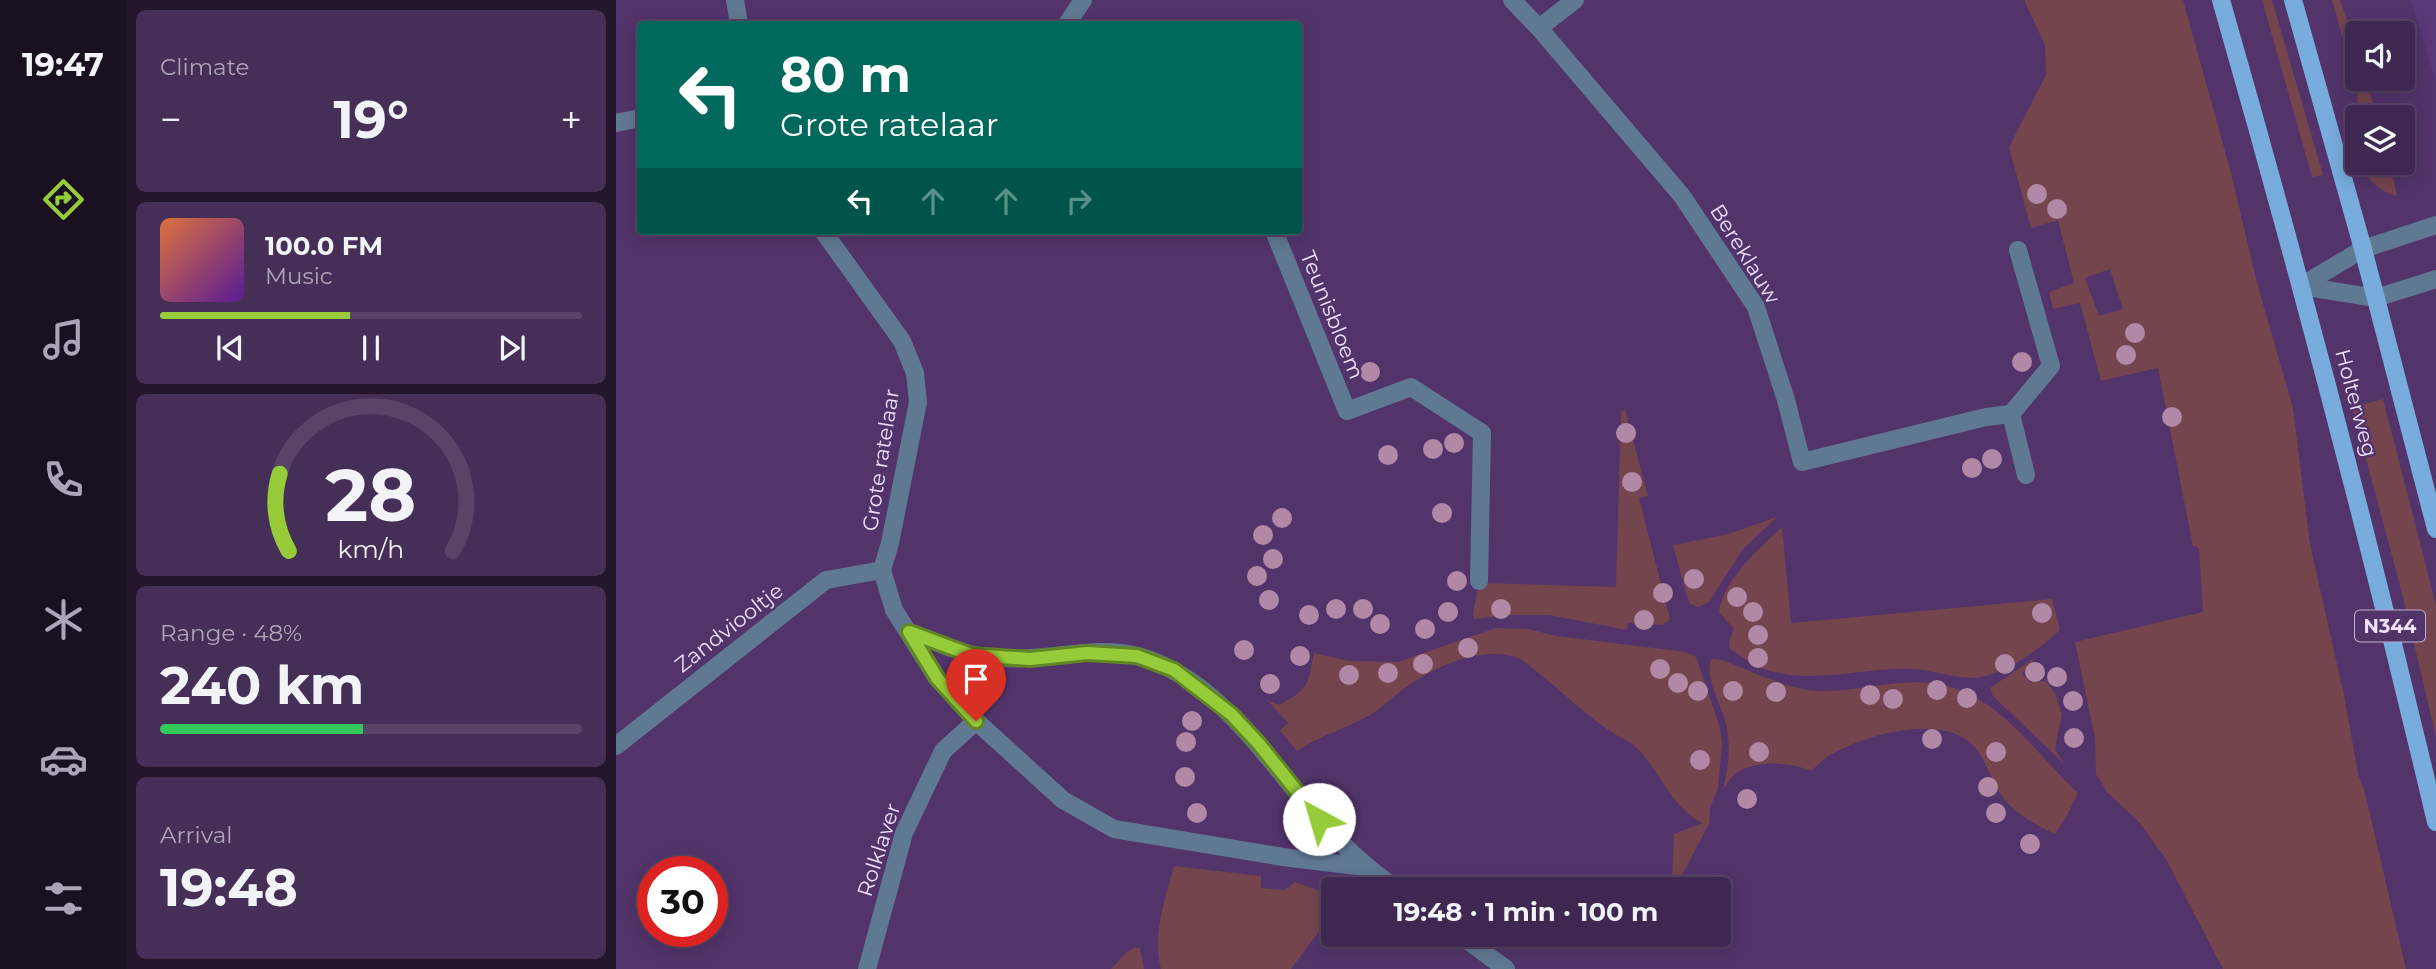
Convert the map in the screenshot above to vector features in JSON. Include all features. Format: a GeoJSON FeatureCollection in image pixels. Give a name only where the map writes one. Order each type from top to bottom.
{"type":"FeatureCollection","features":[{"type":"Feature","properties":{"kind":"main road","name":"Holterweg"},"geometry":{"type":"LineString","coordinates":[[2221,0],[2282,213],[2384,601],[2436,822]]}},
{"type":"Feature","properties":{"kind":"main road"},"geometry":{"type":"LineString","coordinates":[[2293,0],[2363,249],[2436,529]]}},
{"type":"Feature","properties":{"kind":"street"},"geometry":{"type":"LineString","coordinates":[[735,0],[738,21]]}},
{"type":"Feature","properties":{"kind":"street"},"geometry":{"type":"LineString","coordinates":[[1069,21],[1083,0]]}},
{"type":"Feature","properties":{"kind":"street","name":"Bereklauw"},"geometry":{"type":"LineString","coordinates":[[1512,0],[1682,196],[1756,307],[1786,400],[1802,462],[1986,417],[2011,414]]}},
{"type":"Feature","properties":{"kind":"street"},"geometry":{"type":"LineString","coordinates":[[1539,28],[1575,0]]}},
{"type":"Feature","properties":{"kind":"street"},"geometry":{"type":"LineString","coordinates":[[616,122],[637,118]]}},
{"type":"Feature","properties":{"kind":"street"},"geometry":{"type":"LineString","coordinates":[[2301,286],[2363,249],[2436,225]]}},
{"type":"Feature","properties":{"kind":"street","name":"Grote ratelaar"},"geometry":{"type":"LineString","coordinates":[[826,235],[902,341],[915,373],[918,402],[890,544],[882,570]]}},
{"type":"Feature","properties":{"kind":"street","name":"Teunisbloem"},"geometry":{"type":"LineString","coordinates":[[1276,235],[1347,411],[1411,387],[1482,433],[1479,581]]}},
{"type":"Feature","properties":{"kind":"street"},"geometry":{"type":"LineString","coordinates":[[2018,250],[2050,366],[2011,414],[2026,475]]}},
{"type":"Feature","properties":{"kind":"street"},"geometry":{"type":"LineString","coordinates":[[2301,286],[2376,298],[2436,279]]}},
{"type":"Feature","properties":{"kind":"street"},"geometry":{"type":"LineString","coordinates":[[882,570],[894,610],[937,678],[976,721],[1063,800],[1114,830],[1269,855],[1365,867]]}},
{"type":"Feature","properties":{"kind":"street","name":"Zandviooltje"},"geometry":{"type":"LineString","coordinates":[[616,746],[826,580],[882,570]]}},
{"type":"Feature","properties":{"kind":"street"},"geometry":{"type":"LineString","coordinates":[[909,632],[971,655],[1030,659],[1087,653],[1137,656],[1174,670],[1231,714],[1259,744],[1319,819],[1365,867],[1379,877]]}},
{"type":"Feature","properties":{"kind":"street","name":"Rolklaver"},"geometry":{"type":"LineString","coordinates":[[867,969],[904,833],[943,751],[976,721]]}},
{"type":"Feature","properties":{"kind":"street"},"geometry":{"type":"LineString","coordinates":[[1470,947],[1482,962],[1506,969]]}},
{"type":"Feature","properties":{"kind":"shaded area"},"geometry":{"type":"Polygon","coordinates":[[[2024,0],[2183,0],[2231,173],[2257,283],[2293,408],[2310,544],[2345,700],[2358,774],[2364,789],[2406,969],[2223,969],[2166,859],[2139,822],[2107,792],[2096,774],[2095,738],[2075,642],[2203,612],[2199,548],[2193,546],[2158,368],[2101,381],[2080,303],[2053,309],[2049,292],[2074,283],[2058,220],[2031,228],[2009,147],[2046,75],[2045,45],[2024,0]],[[2110,269],[2085,278],[2099,316],[2123,309],[2110,269]]]}},
{"type":"Feature","properties":{"kind":"shaded area"},"geometry":{"type":"Polygon","coordinates":[[[2262,0],[2272,0],[2323,175],[2312,177],[2262,0]]]}},
{"type":"Feature","properties":{"kind":"shaded area"},"geometry":{"type":"Polygon","coordinates":[[[2332,0],[2340,0],[2347,21],[2345,21],[2345,46],[2332,0]]]}},
{"type":"Feature","properties":{"kind":"shaded area"},"geometry":{"type":"Polygon","coordinates":[[[2411,0],[2436,0],[2436,82],[2411,0]]]}},
{"type":"Feature","properties":{"kind":"shaded area"},"geometry":{"type":"Polygon","coordinates":[[[2357,91],[2369,91],[2374,105],[2358,105],[2357,91]]]}},
{"type":"Feature","properties":{"kind":"shaded area"},"geometry":{"type":"Polygon","coordinates":[[[2367,175],[2393,175],[2397,196],[2384,191],[2367,175]]]}},
{"type":"Feature","properties":{"kind":"shaded area"},"geometry":{"type":"Polygon","coordinates":[[[2383,399],[2436,605],[2436,737],[2402,593],[2352,407],[2383,399]]]}},
{"type":"Feature","properties":{"kind":"shaded area"},"geometry":{"type":"Polygon","coordinates":[[[1625,410],[1648,496],[1639,498],[1670,619],[1663,625],[1628,623],[1627,630],[1549,615],[1507,615],[1474,619],[1479,583],[1616,587],[1621,412],[1625,410]]]}},
{"type":"Feature","properties":{"kind":"shaded area"},"geometry":{"type":"Polygon","coordinates":[[[1777,517],[1743,549],[1709,602],[1698,607],[1689,603],[1673,545],[1725,535],[1777,517]]]}},
{"type":"Feature","properties":{"kind":"shaded area"},"geometry":{"type":"Polygon","coordinates":[[[1782,527],[1791,623],[2052,599],[2060,630],[2043,645],[2003,670],[1974,678],[1912,669],[1791,675],[1753,664],[1730,649],[1729,642],[1734,629],[1719,612],[1722,600],[1735,576],[1782,527]]]}},
{"type":"Feature","properties":{"kind":"shaded area"},"geometry":{"type":"Polygon","coordinates":[[[1496,628],[1528,629],[1557,636],[1686,652],[1696,657],[1720,728],[1722,744],[1718,788],[1710,808],[1709,821],[1711,820],[1681,877],[1672,877],[1674,834],[1703,823],[1682,808],[1650,763],[1632,744],[1604,727],[1521,659],[1489,654],[1456,661],[1423,676],[1370,715],[1297,751],[1280,731],[1288,723],[1267,700],[1279,705],[1301,690],[1308,680],[1314,653],[1349,661],[1398,662],[1496,628]]]}},
{"type":"Feature","properties":{"kind":"shaded area"},"geometry":{"type":"Polygon","coordinates":[[[2036,657],[2022,674],[2031,682],[2046,681],[2055,693],[2062,714],[2055,749],[2064,764],[1993,696],[1990,688],[2036,657]]]}},
{"type":"Feature","properties":{"kind":"shaded area"},"geometry":{"type":"Polygon","coordinates":[[[1711,659],[1722,660],[1772,680],[1811,690],[1843,690],[1916,682],[1952,687],[1987,704],[2001,715],[2078,793],[2055,834],[2032,822],[2011,806],[2000,793],[1977,750],[1964,738],[1947,731],[1928,729],[1907,730],[1865,739],[1829,756],[1811,771],[1784,764],[1746,768],[1736,773],[1723,789],[1728,759],[1728,737],[1710,677],[1711,659]]]}},
{"type":"Feature","properties":{"kind":"shaded area"},"geometry":{"type":"Polygon","coordinates":[[[1174,866],[1261,876],[1261,888],[1285,890],[1295,882],[1321,891],[1321,929],[1291,969],[1161,969],[1158,943],[1174,866]]]}},
{"type":"Feature","properties":{"kind":"shaded area"},"geometry":{"type":"Polygon","coordinates":[[[1140,948],[1144,969],[1111,969],[1126,953],[1140,948]]]}},
{"type":"Feature","properties":{"kind":"route"},"geometry":{"type":"LineString","coordinates":[[976,721],[937,678],[909,632],[971,655],[1030,659],[1087,653],[1137,656],[1174,670],[1231,714],[1259,744],[1319,819]]}}]}
